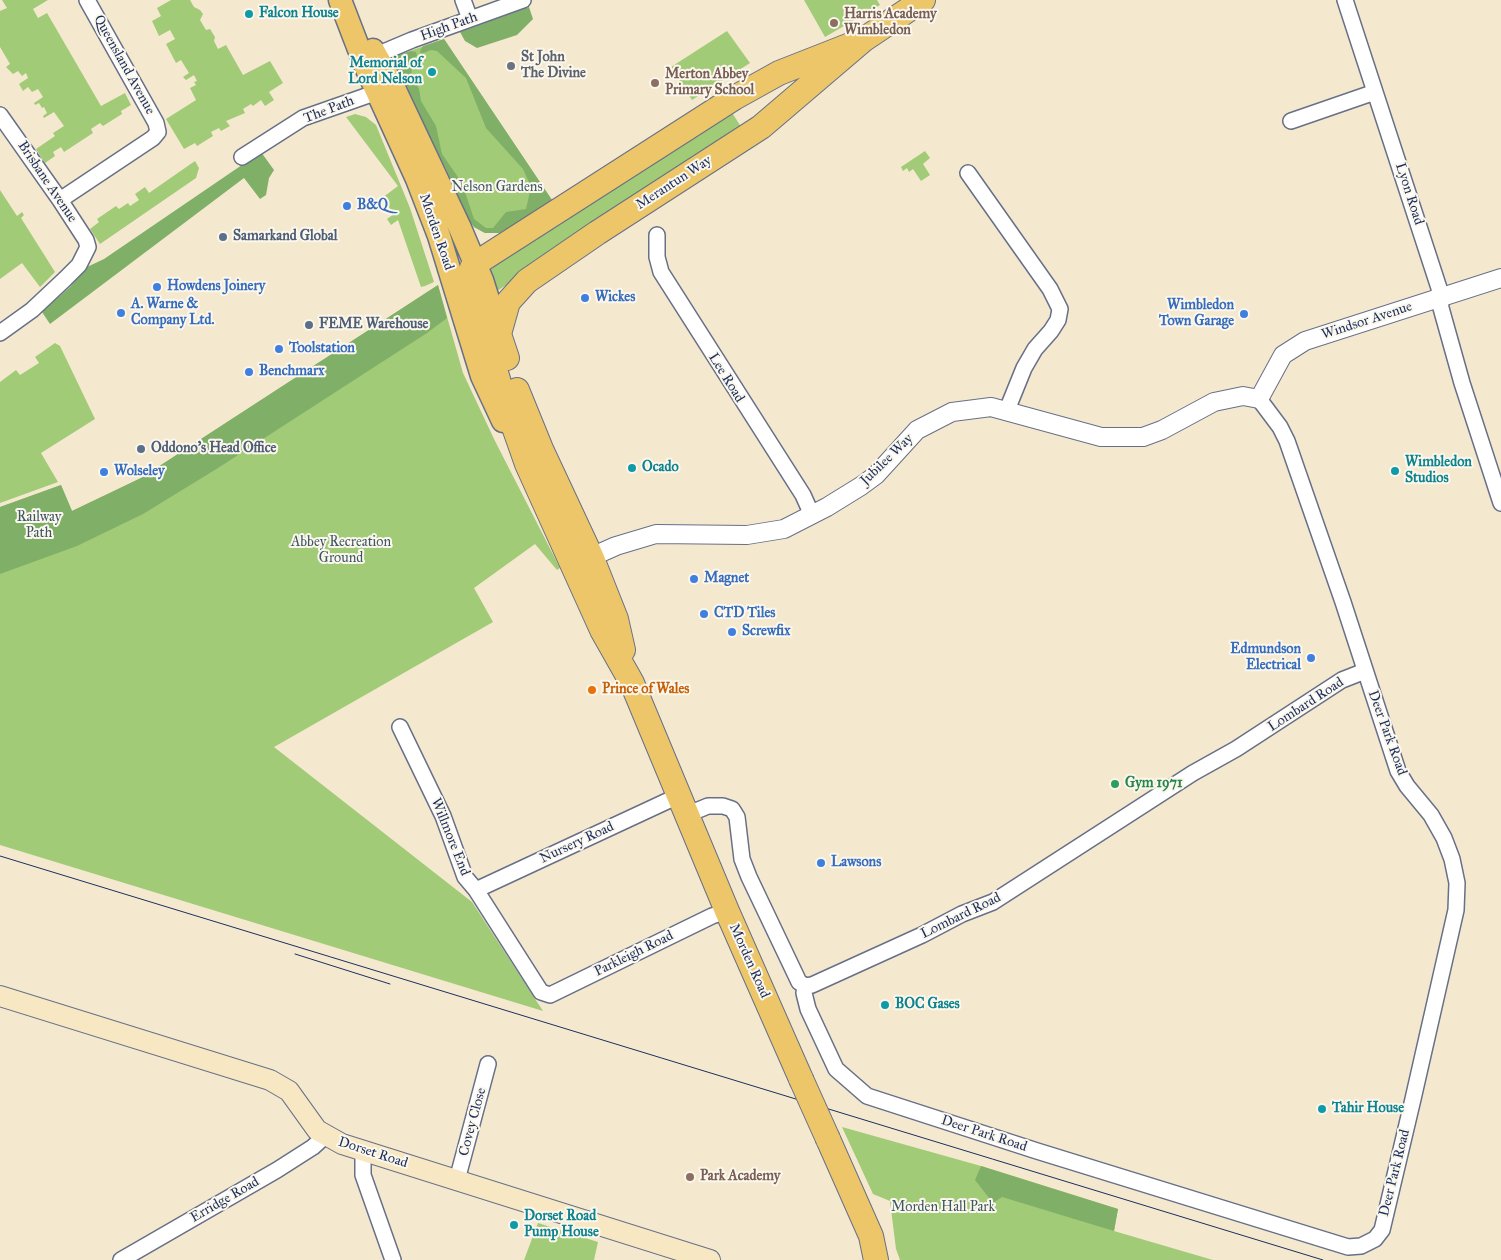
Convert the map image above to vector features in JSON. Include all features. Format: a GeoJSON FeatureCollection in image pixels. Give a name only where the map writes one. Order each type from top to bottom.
{"type":"FeatureCollection","features":[{"type":"Feature","properties":{"kind":"highway","name":"Merantun Way"},"geometry":{"type":"LineString","coordinates":[[499,334],[508,302],[527,281],[597,233],[761,127],[863,40],[923,0]]}},
{"type":"Feature","properties":{"kind":"highway","name":"Merantun Way"},"geometry":{"type":"LineString","coordinates":[[500,249],[734,98],[779,73],[863,40]]}},
{"type":"Feature","properties":{"kind":"highway","name":"Morden Road"},"geometry":{"type":"LineString","coordinates":[[500,249],[475,264],[470,273],[469,280],[474,302],[526,464],[582,561]]}},
{"type":"Feature","properties":{"kind":"highway","name":"Morden Road"},"geometry":{"type":"LineString","coordinates":[[499,334],[517,390],[582,561],[602,630],[632,683],[727,911],[872,1236],[876,1260]]}},
{"type":"Feature","properties":{"kind":"highway","name":"Morden Road"},"geometry":{"type":"LineString","coordinates":[[872,1236],[884,1248],[889,1260]]}},
{"type":"Feature","properties":{"kind":"main road","name":"Morden Road"},"geometry":{"type":"LineString","coordinates":[[340,0],[475,264]]}},
{"type":"Feature","properties":{"kind":"main road","name":"Morden Road"},"geometry":{"type":"LineString","coordinates":[[348,0],[377,58],[385,90],[439,236],[474,302],[499,334]]}},
{"type":"Feature","properties":{"kind":"main road"},"geometry":{"type":"LineString","coordinates":[[474,302],[527,281]]}},
{"type":"Feature","properties":{"kind":"main road","name":"Dorset Road"},"geometry":{"type":"LineString","coordinates":[[0,996],[270,1080],[289,1091],[311,1123],[325,1136],[363,1150],[710,1260]]}},
{"type":"Feature","properties":{"kind":"street","name":"Queensland Avenue"},"geometry":{"type":"LineString","coordinates":[[60,200],[153,138],[158,132],[156,123],[86,0]]}},
{"type":"Feature","properties":{"kind":"street"},"geometry":{"type":"LineString","coordinates":[[463,0],[470,18]]}},
{"type":"Feature","properties":{"kind":"street","name":"High Path"},"geometry":{"type":"LineString","coordinates":[[377,58],[394,47],[523,0]]}},
{"type":"Feature","properties":{"kind":"street","name":"Lyon Road"},"geometry":{"type":"LineString","coordinates":[[1345,0],[1409,191],[1439,288],[1462,383],[1501,503]]}},
{"type":"Feature","properties":{"kind":"street","name":"The Path"},"geometry":{"type":"LineString","coordinates":[[242,157],[271,146],[303,118],[385,90]]}},
{"type":"Feature","properties":{"kind":"street"},"geometry":{"type":"LineString","coordinates":[[1291,121],[1375,92]]}},
{"type":"Feature","properties":{"kind":"street","name":"Brisbane Avenue"},"geometry":{"type":"LineString","coordinates":[[0,115],[86,240],[87,252],[79,265],[32,310],[0,333]]}},
{"type":"Feature","properties":{"kind":"street"},"geometry":{"type":"LineString","coordinates":[[968,173],[1050,289],[1060,309],[1058,320],[1035,349],[1024,368],[1007,410]]}},
{"type":"Feature","properties":{"kind":"street","name":"Lee Road"},"geometry":{"type":"LineString","coordinates":[[657,235],[657,257],[661,272],[803,495],[812,515]]}},
{"type":"Feature","properties":{"kind":"street","name":"Windsor Avenue"},"geometry":{"type":"LineString","coordinates":[[1259,399],[1276,366],[1292,348],[1305,341],[1501,278]]}},
{"type":"Feature","properties":{"kind":"street","name":"Jubilee Way"},"geometry":{"type":"LineString","coordinates":[[582,561],[635,539],[656,534],[756,534],[784,529],[845,496],[876,474],[902,444],[933,420],[971,408],[991,407],[1007,410],[1101,437],[1122,438],[1143,437],[1162,430],[1199,410],[1227,398],[1243,396],[1259,399]]}},
{"type":"Feature","properties":{"kind":"street","name":"Deer Park Road"},"geometry":{"type":"LineString","coordinates":[[805,986],[804,993],[808,1009],[836,1069],[867,1096],[1037,1152],[1348,1247],[1361,1246],[1375,1239],[1382,1230],[1456,910],[1458,882],[1444,838],[1431,815],[1407,786],[1398,771],[1287,442],[1280,427],[1259,399]]}},
{"type":"Feature","properties":{"kind":"street","name":"Lombard Road"},"geometry":{"type":"LineString","coordinates":[[805,986],[812,985],[922,935],[962,914],[993,902],[1193,773],[1236,750],[1342,680],[1365,671]]}},
{"type":"Feature","properties":{"kind":"street","name":"Willmore End"},"geometry":{"type":"LineString","coordinates":[[400,727],[443,816],[465,877],[476,890],[542,992]]}},
{"type":"Feature","properties":{"kind":"street"},"geometry":{"type":"LineString","coordinates":[[682,805],[723,806],[732,809],[737,817],[742,859],[799,982],[805,986]]}},
{"type":"Feature","properties":{"kind":"street","name":"Nursery Road"},"geometry":{"type":"LineString","coordinates":[[476,890],[682,805]]}},
{"type":"Feature","properties":{"kind":"street","name":"Parkleigh Road"},"geometry":{"type":"LineString","coordinates":[[542,992],[550,996],[712,916],[727,911]]}},
{"type":"Feature","properties":{"kind":"street","name":"Covey Close"},"geometry":{"type":"LineString","coordinates":[[457,1180],[488,1064]]}},
{"type":"Feature","properties":{"kind":"street","name":"Erridge Road"},"geometry":{"type":"LineString","coordinates":[[122,1260],[277,1170],[313,1147],[325,1136]]}},
{"type":"Feature","properties":{"kind":"street"},"geometry":{"type":"LineString","coordinates":[[363,1150],[363,1175],[392,1260]]}},
{"type":"Feature","properties":{"kind":"green space"},"geometry":{"type":"Polygon","coordinates":[[[2,0],[48,0],[33,9],[38,18],[47,13],[101,106],[125,93],[131,105],[121,111],[122,114],[103,126],[100,123],[91,129],[93,133],[64,152],[61,147],[53,152],[55,156],[45,163],[36,149],[55,136],[53,133],[64,126],[54,112],[44,118],[43,116],[47,113],[44,107],[42,108],[39,103],[35,105],[34,103],[43,97],[38,89],[32,92],[28,87],[23,91],[19,84],[28,78],[26,73],[22,76],[18,71],[13,74],[6,67],[10,64],[0,47],[0,11],[7,8],[2,0]]]}},
{"type":"Feature","properties":{"kind":"green space"},"geometry":{"type":"Polygon","coordinates":[[[171,0],[190,0],[194,7],[200,10],[203,14],[200,20],[206,30],[210,29],[215,37],[214,41],[218,49],[226,45],[243,75],[270,61],[283,83],[269,92],[274,100],[265,106],[261,100],[253,106],[251,104],[243,109],[245,113],[226,121],[230,126],[221,131],[219,128],[211,132],[213,136],[197,146],[195,143],[184,149],[166,119],[196,100],[190,88],[196,85],[194,82],[197,81],[194,75],[186,80],[183,77],[189,73],[181,60],[176,63],[166,44],[175,39],[170,30],[159,36],[152,21],[161,16],[157,8],[171,0]]]}},
{"type":"Feature","properties":{"kind":"green space","name":"Harris Academy Wimbledon"},"geometry":{"type":"Polygon","coordinates":[[[804,0],[877,0],[880,5],[825,37],[804,0]]]}},
{"type":"Feature","properties":{"kind":"green space"},"geometry":{"type":"Polygon","coordinates":[[[529,7],[533,19],[517,35],[477,48],[465,41],[460,32],[529,7]]]}},
{"type":"Feature","properties":{"kind":"green space"},"geometry":{"type":"Polygon","coordinates":[[[727,31],[750,63],[692,100],[671,67],[727,31]]]}},
{"type":"Feature","properties":{"kind":"green space","name":"Nelson Gardens"},"geometry":{"type":"Polygon","coordinates":[[[444,39],[554,203],[499,233],[485,233],[474,227],[468,219],[446,169],[390,58],[444,39]]]}},
{"type":"Feature","properties":{"kind":"green space"},"geometry":{"type":"Polygon","coordinates":[[[444,39],[554,203],[499,233],[485,233],[474,227],[468,219],[446,169],[390,58],[411,51],[416,52],[417,56],[413,58],[411,65],[412,76],[419,89],[421,101],[436,126],[442,154],[462,183],[474,219],[486,228],[493,228],[506,212],[526,209],[531,187],[523,169],[486,128],[466,78],[437,51],[431,50],[421,54],[420,51],[423,46],[444,39]]]}},
{"type":"Feature","properties":{"kind":"green space"},"geometry":{"type":"Polygon","coordinates":[[[731,111],[743,130],[497,291],[487,267],[731,111]]]}},
{"type":"Feature","properties":{"kind":"green space"},"geometry":{"type":"Polygon","coordinates":[[[355,114],[366,117],[376,125],[410,208],[434,282],[425,286],[421,287],[398,220],[391,225],[387,219],[394,214],[382,198],[398,186],[346,117],[355,114]]]}},
{"type":"Feature","properties":{"kind":"green space"},"geometry":{"type":"Polygon","coordinates":[[[925,151],[930,158],[923,164],[930,175],[921,181],[913,169],[909,172],[907,168],[903,171],[901,167],[925,151]]]}},
{"type":"Feature","properties":{"kind":"green space"},"geometry":{"type":"Polygon","coordinates":[[[261,152],[274,170],[269,178],[266,195],[260,199],[244,178],[50,324],[42,312],[70,287],[87,267],[104,259],[261,152]]]}},
{"type":"Feature","properties":{"kind":"green space"},"geometry":{"type":"Polygon","coordinates":[[[195,161],[199,168],[196,178],[100,244],[90,229],[99,222],[97,219],[116,206],[119,209],[128,203],[130,206],[139,200],[135,194],[145,187],[149,193],[195,161]]]}},
{"type":"Feature","properties":{"kind":"green space"},"geometry":{"type":"Polygon","coordinates":[[[0,190],[17,216],[22,212],[24,215],[21,218],[55,272],[40,287],[22,263],[0,279],[0,190]]]}},
{"type":"Feature","properties":{"kind":"green space","name":"Abbey Recreation Ground"},"geometry":{"type":"Polygon","coordinates":[[[438,285],[463,373],[495,441],[560,568],[557,570],[535,544],[474,588],[493,622],[274,747],[472,902],[543,1011],[0,845],[0,507],[61,485],[72,511],[141,478],[438,285]]]}},
{"type":"Feature","properties":{"kind":"green space","name":"Railway Path"},"geometry":{"type":"Polygon","coordinates":[[[438,285],[447,318],[427,333],[218,468],[143,514],[77,546],[0,574],[0,507],[61,485],[72,511],[141,478],[438,285]]]}},
{"type":"Feature","properties":{"kind":"green space"},"geometry":{"type":"Polygon","coordinates":[[[55,343],[60,346],[95,419],[41,453],[58,482],[0,503],[0,382],[16,370],[20,375],[39,363],[35,357],[55,343]]]}},
{"type":"Feature","properties":{"kind":"green space","name":"Morden Hall Park"},"geometry":{"type":"Polygon","coordinates":[[[842,1127],[981,1166],[1118,1209],[1114,1231],[1213,1260],[900,1260],[896,1249],[890,1201],[873,1194],[842,1127]]]}},
{"type":"Feature","properties":{"kind":"green space"},"geometry":{"type":"Polygon","coordinates":[[[981,1166],[1118,1209],[1114,1231],[1002,1197],[993,1203],[975,1180],[981,1166]]]}},
{"type":"Feature","properties":{"kind":"green space"},"geometry":{"type":"Polygon","coordinates":[[[538,1223],[598,1242],[594,1260],[524,1260],[538,1223]]]}},
{"type":"Feature","properties":{"kind":"tram line"},"geometry":{"type":"LineString","coordinates":[[0,856],[1323,1260]]}},
{"type":"Feature","properties":{"kind":"tram line"},"geometry":{"type":"LineString","coordinates":[[295,954],[390,984]]}},
{"type":"Feature","properties":{"kind":"place","name":"Falcon House"},"geometry":{"type":"Point","coordinates":[249,14]}},
{"type":"Feature","properties":{"kind":"place","name":"Harris Academy Wimbledon"},"geometry":{"type":"Point","coordinates":[834,23]}},
{"type":"Feature","properties":{"kind":"place","name":"St John The Divine"},"geometry":{"type":"Point","coordinates":[511,66]}},
{"type":"Feature","properties":{"kind":"place","name":"Memorial of Lord Nelson"},"geometry":{"type":"Point","coordinates":[432,72]}},
{"type":"Feature","properties":{"kind":"place","name":"Merton Abbey Primary School"},"geometry":{"type":"Point","coordinates":[655,83]}},
{"type":"Feature","properties":{"kind":"place","name":"B&Q"},"geometry":{"type":"Point","coordinates":[347,206]}},
{"type":"Feature","properties":{"kind":"place","name":"Samarkand Global"},"geometry":{"type":"Point","coordinates":[223,237]}},
{"type":"Feature","properties":{"kind":"place","name":"Howdens Joinery"},"geometry":{"type":"Point","coordinates":[157,287]}},
{"type":"Feature","properties":{"kind":"place","name":"Wickes"},"geometry":{"type":"Point","coordinates":[585,298]}},
{"type":"Feature","properties":{"kind":"place","name":"A. Warne & Company Ltd."},"geometry":{"type":"Point","coordinates":[121,313]}},
{"type":"Feature","properties":{"kind":"place","name":"Wimbledon Town Garage"},"geometry":{"type":"Point","coordinates":[1244,314]}},
{"type":"Feature","properties":{"kind":"place","name":"FEME Warehouse"},"geometry":{"type":"Point","coordinates":[309,325]}},
{"type":"Feature","properties":{"kind":"place","name":"Toolstation"},"geometry":{"type":"Point","coordinates":[279,349]}},
{"type":"Feature","properties":{"kind":"place","name":"Benchmarx"},"geometry":{"type":"Point","coordinates":[249,372]}},
{"type":"Feature","properties":{"kind":"place","name":"Oddono's Head Office"},"geometry":{"type":"Point","coordinates":[141,449]}},
{"type":"Feature","properties":{"kind":"place","name":"Ocado"},"geometry":{"type":"Point","coordinates":[632,468]}},
{"type":"Feature","properties":{"kind":"place","name":"Wimbledon Studios"},"geometry":{"type":"Point","coordinates":[1395,471]}},
{"type":"Feature","properties":{"kind":"place","name":"Wolseley"},"geometry":{"type":"Point","coordinates":[104,472]}},
{"type":"Feature","properties":{"kind":"place","name":"Magnet"},"geometry":{"type":"Point","coordinates":[694,579]}},
{"type":"Feature","properties":{"kind":"place","name":"CTD Tiles"},"geometry":{"type":"Point","coordinates":[704,614]}},
{"type":"Feature","properties":{"kind":"place","name":"Screwfix"},"geometry":{"type":"Point","coordinates":[732,632]}},
{"type":"Feature","properties":{"kind":"place","name":"Edmundson Electrical"},"geometry":{"type":"Point","coordinates":[1311,658]}},
{"type":"Feature","properties":{"kind":"place","name":"Prince of Wales"},"geometry":{"type":"Point","coordinates":[592,690]}},
{"type":"Feature","properties":{"kind":"place","name":"Gym 1971"},"geometry":{"type":"Point","coordinates":[1115,784]}},
{"type":"Feature","properties":{"kind":"place","name":"Lawsons"},"geometry":{"type":"Point","coordinates":[821,863]}},
{"type":"Feature","properties":{"kind":"place","name":"BOC Gases"},"geometry":{"type":"Point","coordinates":[885,1005]}},
{"type":"Feature","properties":{"kind":"place","name":"Tahir House"},"geometry":{"type":"Point","coordinates":[1322,1109]}},
{"type":"Feature","properties":{"kind":"place","name":"Park Academy"},"geometry":{"type":"Point","coordinates":[690,1177]}},
{"type":"Feature","properties":{"kind":"place","name":"Dorset Road Pump House"},"geometry":{"type":"Point","coordinates":[514,1225]}}]}
